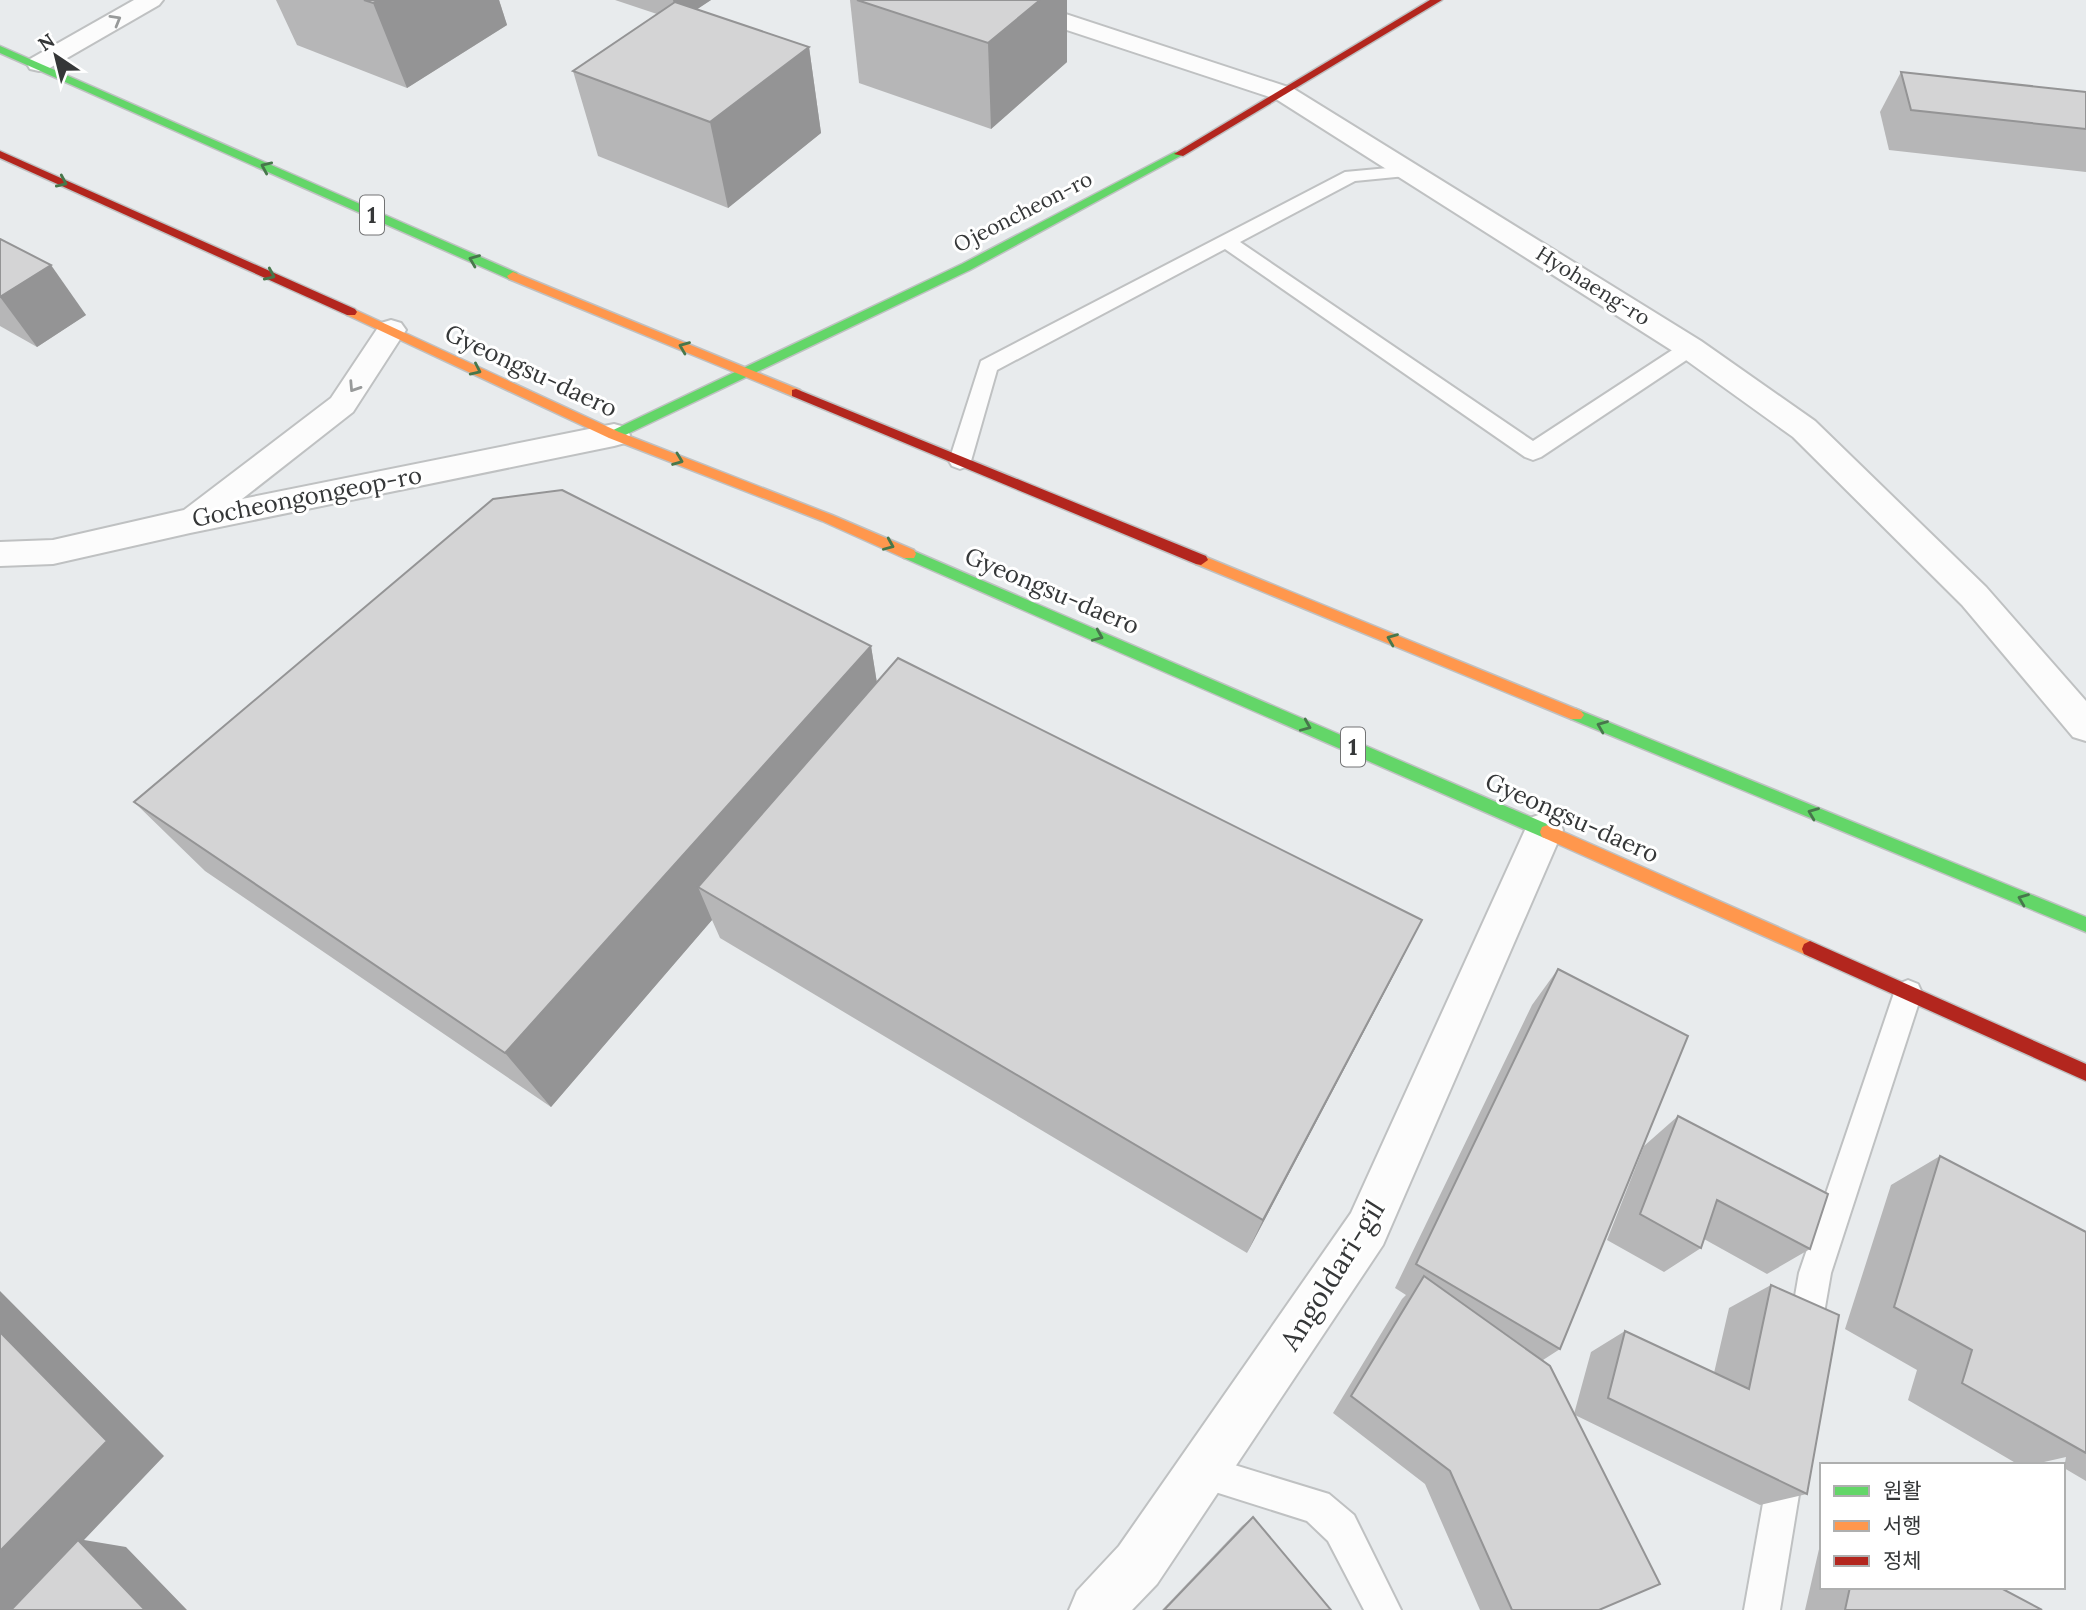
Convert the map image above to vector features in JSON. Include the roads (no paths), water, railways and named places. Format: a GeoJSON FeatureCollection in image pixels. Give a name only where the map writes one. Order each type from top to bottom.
{"type":"FeatureCollection","features":[{"type":"Feature","properties":{"kind":"main road","name":"Ojeoncheon-ro"},"geometry":{"type":"LineString","coordinates":[[614,435],[747,373],[1080,209],[1285,94],[1437,0]]}},
{"type":"Feature","properties":{"kind":"main road","name":"1"},"geometry":{"type":"LineString","coordinates":[[0,49],[39,64],[461,254],[2086,925]]}},
{"type":"Feature","properties":{"kind":"main road","name":"Gyeongsu-daero"},"geometry":{"type":"LineString","coordinates":[[0,154],[391,330],[614,435],[827,518],[1544,830],[2086,1073]]}},
{"type":"Feature","properties":{"kind":"street"},"geometry":{"type":"LineString","coordinates":[[39,64],[151,0]]}},
{"type":"Feature","properties":{"kind":"street","name":"Hyohaeng-ro"},"geometry":{"type":"LineString","coordinates":[[999,0],[1285,94],[1690,348],[1804,429],[1974,596],[2086,726]]}},
{"type":"Feature","properties":{"kind":"street"},"geometry":{"type":"LineString","coordinates":[[190,521],[342,405],[391,330]]}},
{"type":"Feature","properties":{"kind":"street","name":"Gocheongongeop-ro"},"geometry":{"type":"LineString","coordinates":[[0,554],[53,552],[190,521],[614,435]]}},
{"type":"Feature","properties":{"kind":"street","name":"Angoldari-gil"},"geometry":{"type":"LineString","coordinates":[[1096,1610],[1138,1565],[1367,1229],[1544,830]]}},
{"type":"Feature","properties":{"kind":"lane"},"geometry":{"type":"LineString","coordinates":[[960,461],[988,366],[1351,176],[1410,171]]}},
{"type":"Feature","properties":{"kind":"lane"},"geometry":{"type":"LineString","coordinates":[[1226,241],[1533,452],[1690,348]]}},
{"type":"Feature","properties":{"kind":"lane"},"geometry":{"type":"LineString","coordinates":[[1800,1370],[1815,1272],[1909,993]]}},
{"type":"Feature","properties":{"kind":"lane"},"geometry":{"type":"LineString","coordinates":[[1762,1610],[1791,1437]]}},
{"type":"Feature","properties":{"kind":"lane"},"geometry":{"type":"LineString","coordinates":[[1202,1472],[1317,1506],[1341,1528],[1383,1610]]}}]}
